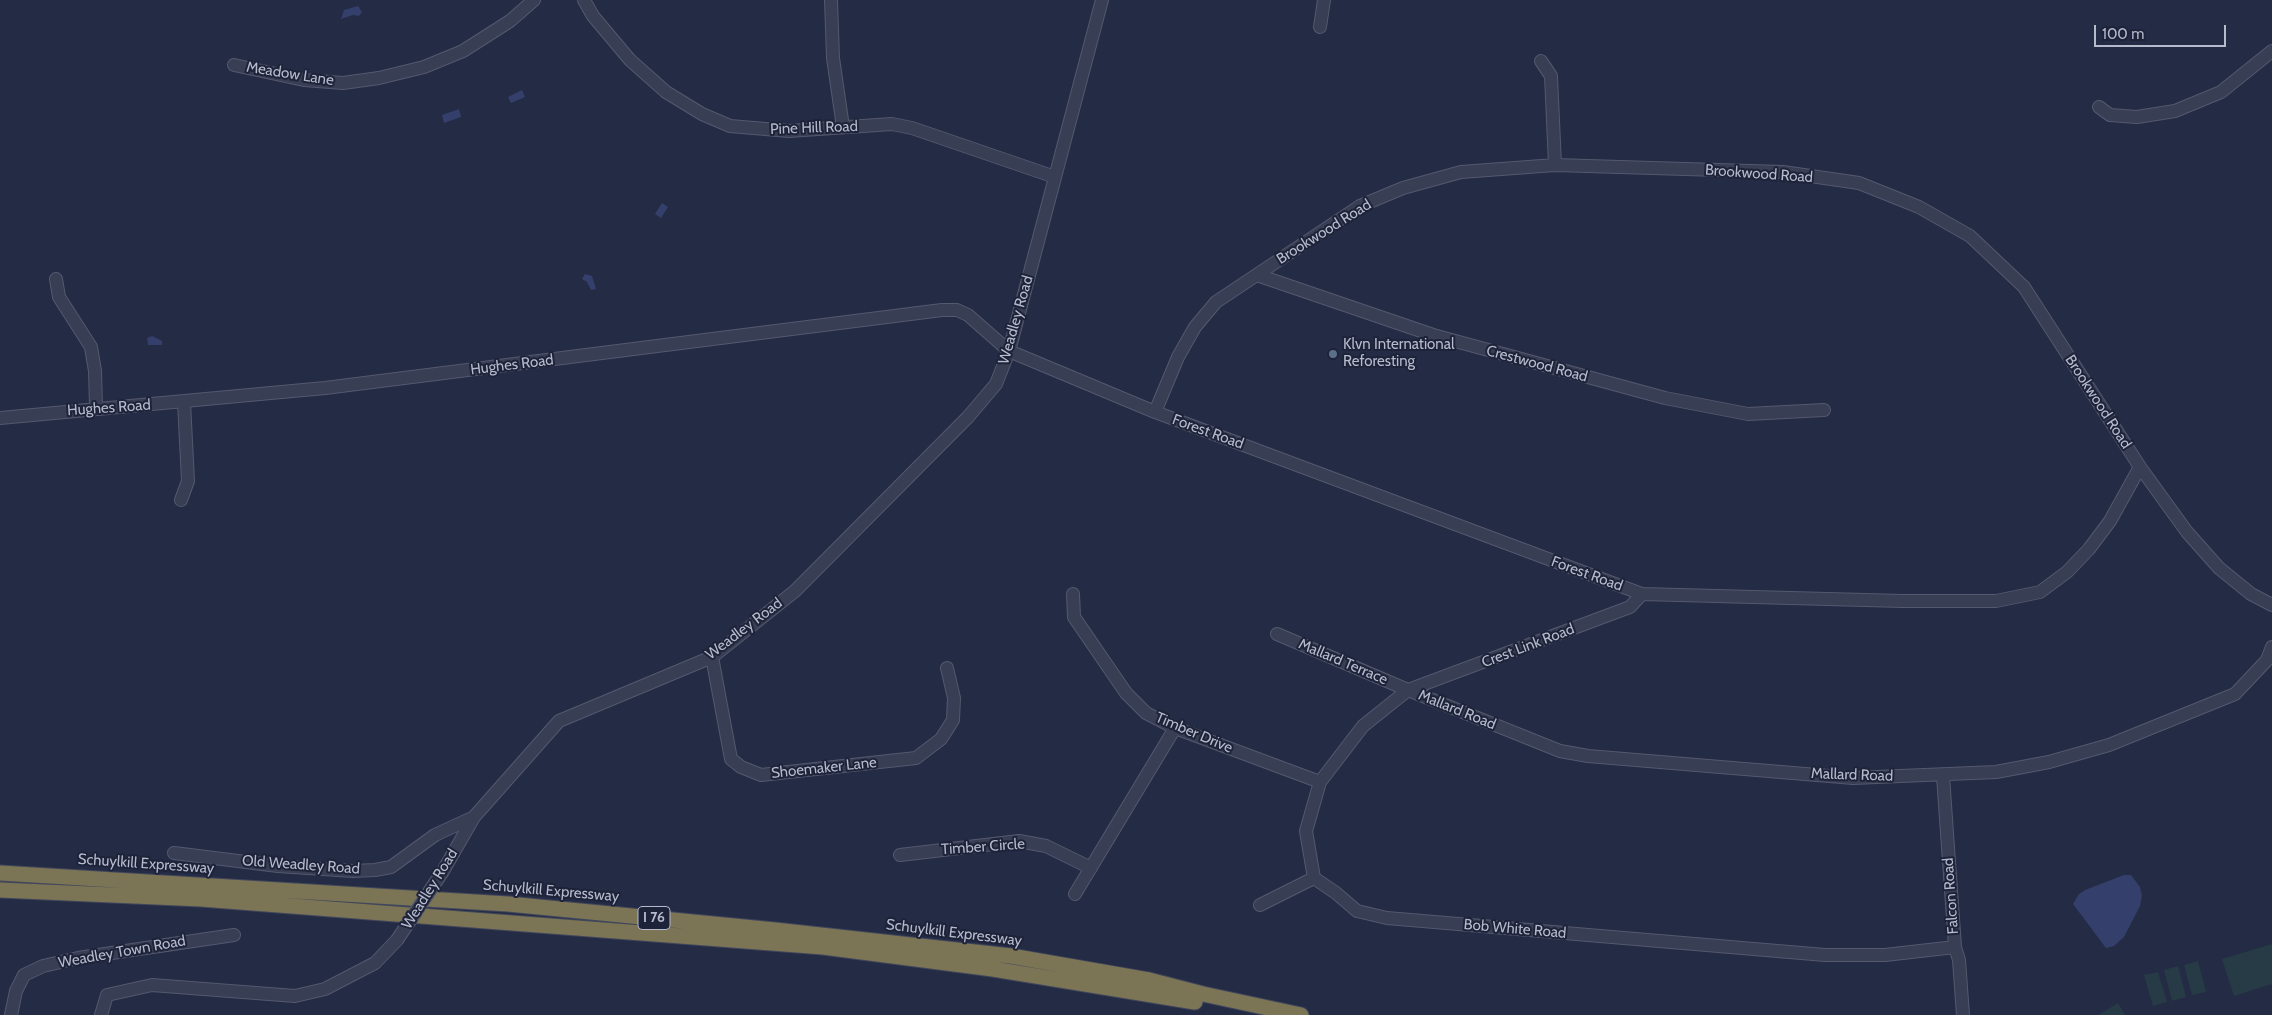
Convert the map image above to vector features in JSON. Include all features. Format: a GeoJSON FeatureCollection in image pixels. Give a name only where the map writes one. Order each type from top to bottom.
{"type":"FeatureCollection","features":[{"type":"Feature","properties":{"kind":"highway","name":"Schuylkill Expressway"},"geometry":{"type":"LineString","coordinates":[[0,873],[508,904],[775,930],[1029,959],[1149,980],[1301,1015]]}},
{"type":"Feature","properties":{"kind":"highway","name":"Schuylkill Expressway"},"geometry":{"type":"LineString","coordinates":[[0,890],[201,899],[823,947],[993,969],[1181,999],[1253,1015]]}},
{"type":"Feature","properties":{"kind":"street","name":"Meadow Lane"},"geometry":{"type":"LineString","coordinates":[[234,64],[304,80],[343,83],[380,78],[424,67],[463,51],[510,20],[534,0]]}},
{"type":"Feature","properties":{"kind":"street","name":"Pine Hill Road"},"geometry":{"type":"LineString","coordinates":[[584,0],[593,16],[630,60],[666,92],[702,114],[730,126],[789,131],[892,124],[912,128],[1055,177]]}},
{"type":"Feature","properties":{"kind":"street"},"geometry":{"type":"LineString","coordinates":[[831,0],[833,58],[843,127]]}},
{"type":"Feature","properties":{"kind":"street","name":"Weadley Road"},"geometry":{"type":"LineString","coordinates":[[101,1015],[107,994],[152,984],[295,996],[317,991],[375,963],[397,940],[443,871],[474,818],[559,721],[712,657],[794,591],[968,417],[996,384],[1009,351],[1102,0]]}},
{"type":"Feature","properties":{"kind":"street"},"geometry":{"type":"LineString","coordinates":[[1320,27],[1324,0]]}},
{"type":"Feature","properties":{"kind":"street"},"geometry":{"type":"LineString","coordinates":[[2099,107],[2110,116],[2137,117],[2175,110],[2221,92],[2272,51]]}},
{"type":"Feature","properties":{"kind":"street"},"geometry":{"type":"LineString","coordinates":[[1541,61],[1551,76],[1555,165]]}},
{"type":"Feature","properties":{"kind":"street","name":"Brookwood Road"},"geometry":{"type":"LineString","coordinates":[[1155,412],[1178,356],[1196,327],[1216,302],[1360,206],[1403,188],[1461,172],[1555,165],[1783,172],[1859,182],[1919,208],[1970,236],[2024,287],[2140,467],[2187,532],[2219,568],[2251,594],[2272,605]]}},
{"type":"Feature","properties":{"kind":"street","name":"Crestwood Road"},"geometry":{"type":"LineString","coordinates":[[1257,275],[1433,335],[1665,398],[1748,414],[1824,410]]}},
{"type":"Feature","properties":{"kind":"street"},"geometry":{"type":"LineString","coordinates":[[56,280],[59,297],[91,347],[95,371],[96,408]]}},
{"type":"Feature","properties":{"kind":"street","name":"Hughes Road"},"geometry":{"type":"LineString","coordinates":[[0,418],[96,408],[184,402],[421,376],[942,310],[957,310],[968,315],[1009,351]]}},
{"type":"Feature","properties":{"kind":"street","name":"Forest Road"},"geometry":{"type":"LineString","coordinates":[[1009,351],[1155,412],[1642,594],[1902,601],[1996,601],[2040,592],[2067,572],[2089,549],[2110,521],[2140,467]]}},
{"type":"Feature","properties":{"kind":"street"},"geometry":{"type":"LineString","coordinates":[[181,500],[188,481],[184,402]]}},
{"type":"Feature","properties":{"kind":"street","name":"Timber Drive"},"geometry":{"type":"LineString","coordinates":[[1072,594],[1074,617],[1126,693],[1146,713],[1176,728],[1320,782]]}},
{"type":"Feature","properties":{"kind":"street","name":"Crest Link Road"},"geometry":{"type":"LineString","coordinates":[[1408,690],[1630,607],[1642,594]]}},
{"type":"Feature","properties":{"kind":"street","name":"Mallard Terrace"},"geometry":{"type":"LineString","coordinates":[[1277,634],[1408,690]]}},
{"type":"Feature","properties":{"kind":"street","name":"Mallard Road"},"geometry":{"type":"LineString","coordinates":[[1408,690],[1560,751],[1588,756],[1852,778],[1943,776],[1996,772],[2049,762],[2110,745],[2235,694],[2267,660],[2272,647]]}},
{"type":"Feature","properties":{"kind":"street","name":"Shoemaker Lane"},"geometry":{"type":"LineString","coordinates":[[712,657],[731,758],[742,766],[762,775],[916,758],[941,739],[954,720],[954,698],[947,668]]}},
{"type":"Feature","properties":{"kind":"street"},"geometry":{"type":"LineString","coordinates":[[1260,905],[1314,878],[1306,831],[1320,782],[1363,726],[1408,690]]}},
{"type":"Feature","properties":{"kind":"street"},"geometry":{"type":"LineString","coordinates":[[1075,894],[1176,728]]}},
{"type":"Feature","properties":{"kind":"street","name":"Falcon Road"},"geometry":{"type":"LineString","coordinates":[[1943,776],[1955,947],[1959,960],[1963,1015]]}},
{"type":"Feature","properties":{"kind":"street","name":"Old Weadley Road"},"geometry":{"type":"LineString","coordinates":[[174,854],[278,866],[353,871],[375,870],[391,867],[435,835],[474,818]]}},
{"type":"Feature","properties":{"kind":"street","name":"Timber Circle"},"geometry":{"type":"LineString","coordinates":[[900,855],[1019,841],[1046,846],[1090,868]]}},
{"type":"Feature","properties":{"kind":"street","name":"Bob White Road"},"geometry":{"type":"LineString","coordinates":[[1314,878],[1357,911],[1387,918],[1825,955],[1885,954],[1955,947]]}},
{"type":"Feature","properties":{"kind":"street","name":"Weadley Town Road"},"geometry":{"type":"LineString","coordinates":[[11,1015],[16,991],[24,975],[43,966],[78,958],[234,935]]}},
{"type":"Feature","properties":{"kind":"shaded area"},"geometry":{"type":"Polygon","coordinates":[[[2272,944],[2272,984],[2234,996],[2222,959],[2272,944]]]}},
{"type":"Feature","properties":{"kind":"shaded area"},"geometry":{"type":"Polygon","coordinates":[[[2198,961],[2206,992],[2192,995],[2184,965],[2198,961]]]}},
{"type":"Feature","properties":{"kind":"shaded area"},"geometry":{"type":"Polygon","coordinates":[[[2178,966],[2186,997],[2172,1001],[2164,970],[2178,966]]]}},
{"type":"Feature","properties":{"kind":"shaded area"},"geometry":{"type":"Polygon","coordinates":[[[2158,972],[2167,1002],[2153,1006],[2144,975],[2158,972]]]}},
{"type":"Feature","properties":{"kind":"shaded area"},"geometry":{"type":"Polygon","coordinates":[[[2118,1003],[2125,1015],[2098,1015],[2118,1003]]]}},
{"type":"Feature","properties":{"kind":"water"},"geometry":{"type":"Polygon","coordinates":[[[358,6],[362,12],[359,16],[353,15],[341,19],[344,10],[358,6]]]}},
{"type":"Feature","properties":{"kind":"water"},"geometry":{"type":"Polygon","coordinates":[[[522,90],[525,97],[511,103],[508,97],[522,90]]]}},
{"type":"Feature","properties":{"kind":"water"},"geometry":{"type":"Polygon","coordinates":[[[459,109],[461,117],[444,123],[442,115],[459,109]]]}},
{"type":"Feature","properties":{"kind":"water"},"geometry":{"type":"Polygon","coordinates":[[[662,203],[668,207],[661,218],[655,214],[662,203]]]}},
{"type":"Feature","properties":{"kind":"water"},"geometry":{"type":"Polygon","coordinates":[[[585,274],[592,276],[596,289],[591,290],[587,282],[582,279],[585,274]]]}},
{"type":"Feature","properties":{"kind":"water"},"geometry":{"type":"Polygon","coordinates":[[[152,336],[162,341],[162,345],[148,345],[147,338],[152,336]]]}},
{"type":"Feature","properties":{"kind":"water"},"geometry":{"type":"Polygon","coordinates":[[[2124,875],[2131,875],[2140,887],[2142,896],[2140,906],[2124,937],[2114,946],[2106,948],[2073,904],[2079,894],[2085,890],[2124,875]]]}},
{"type":"Feature","properties":{"kind":"place","name":"Klvn International Reforesting"},"geometry":{"type":"Point","coordinates":[1333,354]}}]}
